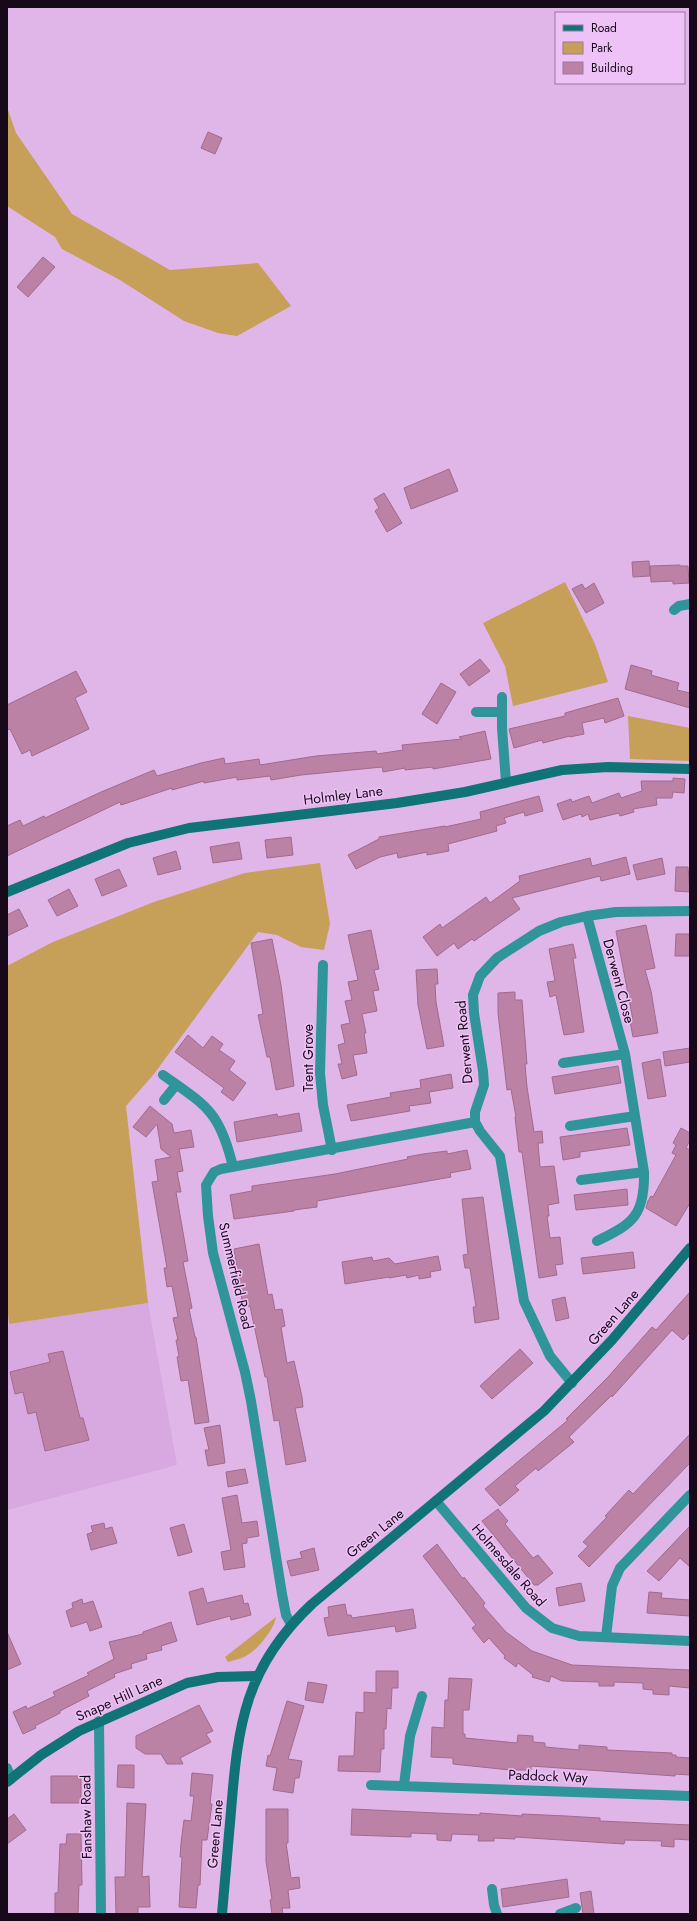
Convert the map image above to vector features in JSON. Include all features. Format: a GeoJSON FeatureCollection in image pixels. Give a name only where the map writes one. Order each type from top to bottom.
{"type":"FeatureCollection","features":[{"type":"Feature","properties":{"kind":"main road","name":"Holmley Lane"},"geometry":{"type":"LineString","coordinates":[[7,892],[128,843],[153,835],[234,821],[397,803],[465,792],[562,770],[608,767],[690,769]]}},
{"type":"Feature","properties":{"kind":"main road","name":"Green Lane"},"geometry":{"type":"LineString","coordinates":[[222,1914],[238,1740],[245,1706],[266,1658],[291,1624],[312,1604],[544,1411],[612,1340],[690,1248]]}},
{"type":"Feature","properties":{"kind":"main road","name":"Snape Hill Lane"},"geometry":{"type":"LineString","coordinates":[[9,1780],[41,1755],[99,1721],[188,1683],[218,1677],[257,1676]]}},
{"type":"Feature","properties":{"kind":"street"},"geometry":{"type":"LineString","coordinates":[[674,610],[678,606],[690,604]]}},
{"type":"Feature","properties":{"kind":"street"},"geometry":{"type":"LineString","coordinates":[[502,696],[506,782]]}},
{"type":"Feature","properties":{"kind":"street"},"geometry":{"type":"LineString","coordinates":[[476,712],[502,712]]}},
{"type":"Feature","properties":{"kind":"street","name":"Derwent Road"},"geometry":{"type":"LineString","coordinates":[[475,1122],[476,1112],[484,1085],[473,995],[476,984],[487,967],[497,958],[534,934],[561,922],[587,916],[616,912],[690,911]]}},
{"type":"Feature","properties":{"kind":"street","name":"Derwent Close"},"geometry":{"type":"LineString","coordinates":[[587,916],[625,1054],[644,1172],[644,1185],[635,1216],[630,1224],[597,1241]]}},
{"type":"Feature","properties":{"kind":"street","name":"Trent Grove"},"geometry":{"type":"LineString","coordinates":[[323,965],[320,1073],[323,1105],[332,1150]]}},
{"type":"Feature","properties":{"kind":"street"},"geometry":{"type":"LineString","coordinates":[[563,1063],[625,1054]]}},
{"type":"Feature","properties":{"kind":"street"},"geometry":{"type":"LineString","coordinates":[[163,1075],[204,1104],[213,1116],[227,1142],[233,1167]]}},
{"type":"Feature","properties":{"kind":"street"},"geometry":{"type":"LineString","coordinates":[[164,1100],[176,1085]]}},
{"type":"Feature","properties":{"kind":"street"},"geometry":{"type":"LineString","coordinates":[[570,1126],[635,1116]]}},
{"type":"Feature","properties":{"kind":"street"},"geometry":{"type":"LineString","coordinates":[[475,1122],[480,1131],[500,1156],[524,1301],[550,1356],[572,1383]]}},
{"type":"Feature","properties":{"kind":"street","name":"Summerfield Road"},"geometry":{"type":"LineString","coordinates":[[291,1624],[286,1616],[245,1372],[213,1253],[206,1185],[214,1172],[233,1167],[332,1150],[475,1122]]}},
{"type":"Feature","properties":{"kind":"street"},"geometry":{"type":"LineString","coordinates":[[581,1180],[644,1172]]}},
{"type":"Feature","properties":{"kind":"street"},"geometry":{"type":"LineString","coordinates":[[606,1637],[612,1586],[620,1568],[690,1495]]}},
{"type":"Feature","properties":{"kind":"street","name":"Holmesdale Road"},"geometry":{"type":"LineString","coordinates":[[436,1501],[507,1587],[526,1608],[543,1623],[560,1632],[579,1636],[690,1641]]}},
{"type":"Feature","properties":{"kind":"street"},"geometry":{"type":"LineString","coordinates":[[404,1785],[410,1736],[422,1696]]}},
{"type":"Feature","properties":{"kind":"street","name":"Fanshaw Road"},"geometry":{"type":"LineString","coordinates":[[99,1721],[101,1914]]}},
{"type":"Feature","properties":{"kind":"street"},"geometry":{"type":"LineString","coordinates":[[7,1768],[9,1780]]}},
{"type":"Feature","properties":{"kind":"street","name":"Paddock Way"},"geometry":{"type":"LineString","coordinates":[[371,1785],[690,1796]]}},
{"type":"Feature","properties":{"kind":"street"},"geometry":{"type":"LineString","coordinates":[[492,1888],[494,1906],[497,1914]]}},
{"type":"Feature","properties":{"kind":"street"},"geometry":{"type":"LineString","coordinates":[[560,1914],[576,1908]]}},
{"type":"Feature","properties":{"kind":"shaded area"},"geometry":{"type":"Polygon","coordinates":[[[148,1303],[177,1465],[7,1510],[7,1329],[9,1324],[148,1303]]]}},
{"type":"Feature","properties":{"kind":"green space"},"geometry":{"type":"Polygon","coordinates":[[[7,107],[16,133],[72,214],[170,270],[258,263],[291,306],[237,336],[218,333],[184,321],[120,280],[62,249],[55,237],[7,206],[7,107]]]}},
{"type":"Feature","properties":{"kind":"green space"},"geometry":{"type":"Polygon","coordinates":[[[565,582],[595,644],[608,682],[513,706],[505,666],[483,623],[565,582]]]}},
{"type":"Feature","properties":{"kind":"green space"},"geometry":{"type":"Polygon","coordinates":[[[628,716],[690,728],[690,761],[630,759],[628,716]]]}},
{"type":"Feature","properties":{"kind":"green space"},"geometry":{"type":"Polygon","coordinates":[[[320,863],[330,924],[324,950],[301,947],[277,935],[258,932],[154,1074],[126,1106],[148,1303],[9,1324],[7,1305],[7,966],[53,942],[154,902],[245,873],[320,863]]]}},
{"type":"Feature","properties":{"kind":"green space"},"geometry":{"type":"Polygon","coordinates":[[[276,1617],[269,1633],[255,1649],[246,1656],[228,1662],[225,1657],[276,1617]]]}},
{"type":"Feature","properties":{"kind":"building"},"geometry":{"type":"Polygon","coordinates":[[[208,132],[222,138],[215,154],[201,148],[208,132]]]}},
{"type":"Feature","properties":{"kind":"building"},"geometry":{"type":"Polygon","coordinates":[[[43,257],[55,267],[28,297],[17,287],[43,257]]]}},
{"type":"Feature","properties":{"kind":"building"},"geometry":{"type":"Polygon","coordinates":[[[449,469],[458,491],[411,509],[404,488],[449,469]]]}},
{"type":"Feature","properties":{"kind":"building"},"geometry":{"type":"Polygon","coordinates":[[[384,493],[402,523],[387,532],[375,511],[379,508],[374,499],[384,493]]]}},
{"type":"Feature","properties":{"kind":"building"},"geometry":{"type":"Polygon","coordinates":[[[649,561],[650,576],[633,577],[632,562],[649,561]]]}},
{"type":"Feature","properties":{"kind":"building"},"geometry":{"type":"Polygon","coordinates":[[[650,566],[688,566],[689,583],[673,584],[673,581],[651,582],[650,566]]]}},
{"type":"Feature","properties":{"kind":"building"},"geometry":{"type":"Polygon","coordinates":[[[594,583],[604,603],[586,613],[572,589],[582,584],[585,589],[594,583]]]}},
{"type":"Feature","properties":{"kind":"building"},"geometry":{"type":"Polygon","coordinates":[[[480,659],[490,671],[469,686],[460,674],[480,659]]]}},
{"type":"Feature","properties":{"kind":"building"},"geometry":{"type":"Polygon","coordinates":[[[631,665],[652,671],[651,675],[679,683],[677,690],[690,693],[690,708],[625,689],[631,665]]]}},
{"type":"Feature","properties":{"kind":"building"},"geometry":{"type":"Polygon","coordinates":[[[76,671],[87,692],[75,698],[89,729],[32,756],[30,750],[22,754],[10,729],[7,730],[7,705],[76,671]]]}},
{"type":"Feature","properties":{"kind":"building"},"geometry":{"type":"Polygon","coordinates":[[[441,683],[456,692],[437,724],[422,714],[441,683]]]}},
{"type":"Feature","properties":{"kind":"building"},"geometry":{"type":"Polygon","coordinates":[[[618,698],[624,716],[605,723],[604,718],[582,723],[584,734],[543,743],[542,740],[514,748],[509,729],[565,716],[565,713],[618,698]]]}},
{"type":"Feature","properties":{"kind":"building"},"geometry":{"type":"Polygon","coordinates":[[[485,731],[491,759],[433,769],[433,767],[405,770],[405,768],[383,772],[382,767],[301,775],[271,780],[270,776],[237,780],[237,777],[204,783],[204,781],[172,790],[172,788],[121,805],[120,802],[7,856],[7,826],[20,820],[23,826],[44,816],[45,818],[101,792],[154,770],[157,776],[224,758],[225,764],[259,759],[260,765],[316,756],[376,751],[377,754],[403,750],[402,745],[462,739],[459,737],[485,731]]]}},
{"type":"Feature","properties":{"kind":"building"},"geometry":{"type":"Polygon","coordinates":[[[673,778],[685,779],[684,793],[673,792],[672,798],[656,798],[657,805],[633,809],[634,812],[620,816],[619,813],[590,820],[588,814],[582,817],[581,814],[563,820],[557,804],[571,799],[572,802],[589,796],[592,803],[619,793],[621,798],[642,791],[641,781],[673,781],[673,778]]]}},
{"type":"Feature","properties":{"kind":"building"},"geometry":{"type":"Polygon","coordinates":[[[539,796],[543,811],[525,816],[524,812],[504,818],[506,823],[496,826],[497,831],[448,844],[449,851],[427,855],[427,852],[398,858],[397,853],[380,857],[356,869],[348,855],[379,839],[379,837],[445,827],[481,819],[480,812],[539,796]]]}},
{"type":"Feature","properties":{"kind":"building"},"geometry":{"type":"Polygon","coordinates":[[[291,837],[293,855],[267,858],[265,840],[291,837]]]}},
{"type":"Feature","properties":{"kind":"building"},"geometry":{"type":"Polygon","coordinates":[[[239,842],[242,859],[213,863],[210,847],[239,842]]]}},
{"type":"Feature","properties":{"kind":"building"},"geometry":{"type":"Polygon","coordinates":[[[176,851],[181,869],[158,875],[153,858],[176,851]]]}},
{"type":"Feature","properties":{"kind":"building"},"geometry":{"type":"Polygon","coordinates":[[[626,857],[630,874],[601,881],[600,876],[512,898],[520,909],[474,941],[472,939],[458,949],[454,943],[437,956],[423,937],[440,924],[442,928],[486,897],[490,903],[520,881],[519,876],[590,858],[592,866],[626,857]]]}},
{"type":"Feature","properties":{"kind":"building"},"geometry":{"type":"Polygon","coordinates":[[[662,858],[665,874],[637,880],[633,865],[662,858]]]}},
{"type":"Feature","properties":{"kind":"building"},"geometry":{"type":"Polygon","coordinates":[[[676,867],[688,867],[690,892],[675,891],[676,867]]]}},
{"type":"Feature","properties":{"kind":"building"},"geometry":{"type":"Polygon","coordinates":[[[119,869],[127,886],[102,896],[95,879],[119,869]]]}},
{"type":"Feature","properties":{"kind":"building"},"geometry":{"type":"Polygon","coordinates":[[[69,889],[78,906],[57,916],[48,900],[69,889]]]}},
{"type":"Feature","properties":{"kind":"building"},"geometry":{"type":"Polygon","coordinates":[[[19,909],[28,926],[7,936],[7,915],[19,909]]]}},
{"type":"Feature","properties":{"kind":"building"},"geometry":{"type":"Polygon","coordinates":[[[646,925],[655,968],[645,970],[651,991],[658,1033],[633,1037],[630,1021],[633,1020],[616,931],[646,925]]]}},
{"type":"Feature","properties":{"kind":"building"},"geometry":{"type":"Polygon","coordinates":[[[371,930],[379,969],[374,970],[379,990],[373,991],[377,1011],[362,1014],[366,1033],[364,1033],[367,1053],[353,1055],[357,1075],[342,1079],[338,1064],[342,1064],[338,1045],[345,1043],[341,1025],[350,1023],[345,1001],[352,1000],[348,982],[358,980],[348,935],[371,930]]]}},
{"type":"Feature","properties":{"kind":"building"},"geometry":{"type":"Polygon","coordinates":[[[676,934],[690,934],[690,956],[675,956],[676,934]]]}},
{"type":"Feature","properties":{"kind":"building"},"geometry":{"type":"Polygon","coordinates":[[[272,939],[281,985],[294,1086],[276,1090],[270,1057],[267,1057],[258,1015],[263,1014],[251,943],[272,939]]]}},
{"type":"Feature","properties":{"kind":"building"},"geometry":{"type":"Polygon","coordinates":[[[573,944],[576,958],[573,958],[584,1032],[564,1035],[556,995],[550,997],[547,982],[555,981],[549,949],[573,944]]]}},
{"type":"Feature","properties":{"kind":"building"},"geometry":{"type":"Polygon","coordinates":[[[437,969],[438,984],[435,984],[436,1002],[444,1046],[427,1049],[418,1005],[416,970],[437,969]]]}},
{"type":"Feature","properties":{"kind":"building"},"geometry":{"type":"Polygon","coordinates":[[[515,992],[515,1000],[522,1000],[527,1064],[525,1064],[527,1087],[534,1132],[542,1131],[543,1143],[538,1143],[540,1167],[554,1166],[559,1203],[548,1205],[549,1216],[547,1216],[550,1238],[560,1237],[563,1264],[555,1265],[557,1275],[539,1278],[522,1152],[519,1152],[516,1117],[511,1089],[507,1090],[498,1013],[498,993],[515,992]]]}},
{"type":"Feature","properties":{"kind":"building"},"geometry":{"type":"Polygon","coordinates":[[[188,1035],[203,1048],[212,1036],[223,1044],[219,1050],[235,1061],[229,1070],[246,1083],[233,1101],[221,1092],[224,1088],[175,1052],[188,1035]]]}},
{"type":"Feature","properties":{"kind":"building"},"geometry":{"type":"Polygon","coordinates":[[[690,1048],[690,1062],[665,1066],[663,1052],[690,1048]]]}},
{"type":"Feature","properties":{"kind":"building"},"geometry":{"type":"Polygon","coordinates":[[[660,1059],[666,1096],[648,1099],[642,1063],[660,1059]]]}},
{"type":"Feature","properties":{"kind":"building"},"geometry":{"type":"Polygon","coordinates":[[[618,1066],[621,1083],[555,1094],[552,1077],[618,1066]]]}},
{"type":"Feature","properties":{"kind":"building"},"geometry":{"type":"Polygon","coordinates":[[[451,1074],[453,1088],[429,1092],[431,1103],[409,1106],[410,1111],[351,1121],[347,1105],[391,1097],[390,1093],[421,1088],[420,1080],[451,1074]]]}},
{"type":"Feature","properties":{"kind":"building"},"geometry":{"type":"Polygon","coordinates":[[[150,1106],[172,1124],[174,1133],[191,1130],[194,1147],[179,1149],[183,1171],[177,1172],[181,1192],[176,1192],[188,1261],[183,1262],[192,1308],[189,1309],[196,1337],[209,1422],[195,1424],[188,1380],[181,1381],[177,1357],[179,1356],[176,1340],[178,1340],[173,1318],[178,1317],[172,1286],[167,1287],[164,1268],[167,1268],[152,1182],[158,1181],[155,1160],[171,1157],[161,1149],[157,1124],[146,1137],[133,1127],[150,1106]]]}},
{"type":"Feature","properties":{"kind":"building"},"geometry":{"type":"Polygon","coordinates":[[[299,1113],[302,1131],[237,1142],[234,1122],[277,1114],[278,1117],[299,1113]]]}},
{"type":"Feature","properties":{"kind":"building"},"geometry":{"type":"Polygon","coordinates":[[[627,1128],[630,1145],[580,1152],[580,1157],[563,1160],[560,1137],[627,1128]]]}},
{"type":"Feature","properties":{"kind":"building"},"geometry":{"type":"Polygon","coordinates":[[[681,1128],[690,1133],[690,1140],[686,1148],[690,1150],[690,1203],[676,1226],[646,1208],[648,1201],[651,1196],[653,1197],[676,1155],[672,1153],[676,1145],[673,1143],[681,1128]]]}},
{"type":"Feature","properties":{"kind":"building"},"geometry":{"type":"Polygon","coordinates":[[[467,1150],[471,1169],[450,1173],[451,1177],[317,1201],[317,1207],[234,1219],[230,1195],[252,1191],[252,1186],[335,1174],[408,1159],[407,1157],[423,1154],[447,1151],[447,1154],[467,1150]]]}},
{"type":"Feature","properties":{"kind":"building"},"geometry":{"type":"Polygon","coordinates":[[[627,1189],[628,1205],[576,1210],[574,1195],[627,1189]]]}},
{"type":"Feature","properties":{"kind":"building"},"geometry":{"type":"Polygon","coordinates":[[[483,1197],[499,1319],[475,1323],[473,1307],[476,1307],[470,1268],[465,1268],[463,1255],[468,1254],[462,1199],[483,1197]]]}},
{"type":"Feature","properties":{"kind":"building"},"geometry":{"type":"Polygon","coordinates":[[[259,1244],[268,1295],[272,1294],[275,1310],[282,1309],[285,1326],[281,1327],[287,1363],[294,1361],[302,1397],[303,1407],[295,1408],[306,1461],[286,1465],[279,1420],[274,1421],[267,1377],[265,1377],[250,1306],[243,1307],[234,1249],[259,1244]]]}},
{"type":"Feature","properties":{"kind":"building"},"geometry":{"type":"Polygon","coordinates":[[[633,1252],[635,1268],[583,1274],[581,1258],[633,1252]]]}},
{"type":"Feature","properties":{"kind":"building"},"geometry":{"type":"Polygon","coordinates":[[[438,1256],[441,1270],[430,1272],[431,1277],[419,1279],[419,1275],[407,1278],[406,1275],[345,1284],[342,1262],[372,1257],[373,1261],[389,1258],[395,1264],[438,1256]]]}},
{"type":"Feature","properties":{"kind":"building"},"geometry":{"type":"Polygon","coordinates":[[[690,1292],[690,1332],[683,1340],[672,1330],[612,1397],[612,1395],[569,1437],[574,1442],[538,1471],[536,1468],[515,1486],[519,1490],[500,1506],[485,1489],[568,1420],[566,1419],[608,1377],[652,1327],[656,1330],[690,1292]]]}},
{"type":"Feature","properties":{"kind":"building"},"geometry":{"type":"Polygon","coordinates":[[[565,1297],[569,1318],[556,1321],[552,1300],[565,1297]]]}},
{"type":"Feature","properties":{"kind":"building"},"geometry":{"type":"Polygon","coordinates":[[[520,1349],[533,1363],[492,1399],[480,1386],[520,1349]]]}},
{"type":"Feature","properties":{"kind":"building"},"geometry":{"type":"Polygon","coordinates":[[[63,1351],[80,1418],[83,1418],[89,1440],[45,1451],[36,1412],[28,1414],[23,1392],[15,1394],[10,1372],[50,1362],[48,1354],[63,1351]]]}},
{"type":"Feature","properties":{"kind":"building"},"geometry":{"type":"Polygon","coordinates":[[[220,1425],[225,1463],[208,1466],[205,1450],[209,1450],[204,1428],[220,1425]]]}},
{"type":"Feature","properties":{"kind":"building"},"geometry":{"type":"Polygon","coordinates":[[[690,1434],[690,1463],[589,1567],[578,1556],[588,1546],[583,1542],[607,1517],[605,1516],[629,1490],[633,1494],[690,1434]]]}},
{"type":"Feature","properties":{"kind":"building"},"geometry":{"type":"Polygon","coordinates":[[[245,1469],[248,1483],[228,1487],[226,1472],[245,1469]]]}},
{"type":"Feature","properties":{"kind":"building"},"geometry":{"type":"Polygon","coordinates":[[[237,1495],[242,1523],[257,1521],[259,1536],[247,1538],[247,1543],[242,1544],[245,1567],[224,1570],[221,1552],[231,1550],[222,1498],[237,1495]]]}},
{"type":"Feature","properties":{"kind":"building"},"geometry":{"type":"Polygon","coordinates":[[[498,1509],[508,1521],[505,1524],[533,1558],[538,1555],[553,1573],[538,1585],[534,1585],[482,1521],[498,1509]]]}},
{"type":"Feature","properties":{"kind":"building"},"geometry":{"type":"Polygon","coordinates":[[[104,1523],[105,1529],[112,1527],[117,1543],[91,1550],[87,1534],[93,1532],[91,1526],[104,1523]]]}},
{"type":"Feature","properties":{"kind":"building"},"geometry":{"type":"Polygon","coordinates":[[[184,1524],[192,1552],[178,1556],[170,1528],[184,1524]]]}},
{"type":"Feature","properties":{"kind":"building"},"geometry":{"type":"Polygon","coordinates":[[[690,1526],[690,1567],[680,1558],[659,1581],[647,1571],[690,1526]]]}},
{"type":"Feature","properties":{"kind":"building"},"geometry":{"type":"Polygon","coordinates":[[[437,1544],[463,1579],[464,1577],[485,1603],[483,1606],[506,1632],[532,1651],[572,1665],[690,1670],[690,1688],[669,1686],[669,1695],[653,1694],[653,1690],[643,1689],[643,1683],[614,1682],[614,1686],[599,1686],[599,1682],[562,1681],[551,1676],[549,1682],[532,1677],[533,1675],[518,1663],[516,1667],[504,1658],[505,1656],[489,1638],[484,1643],[472,1628],[476,1625],[423,1556],[437,1544]]]}},
{"type":"Feature","properties":{"kind":"building"},"geometry":{"type":"Polygon","coordinates":[[[314,1548],[319,1570],[291,1576],[287,1561],[302,1558],[300,1552],[314,1548]]]}},
{"type":"Feature","properties":{"kind":"building"},"geometry":{"type":"Polygon","coordinates":[[[581,1583],[585,1601],[559,1606],[556,1588],[581,1583]]]}},
{"type":"Feature","properties":{"kind":"building"},"geometry":{"type":"Polygon","coordinates":[[[203,1588],[207,1603],[242,1595],[244,1604],[248,1603],[251,1615],[231,1620],[230,1616],[197,1625],[189,1592],[203,1588]]]}},
{"type":"Feature","properties":{"kind":"building"},"geometry":{"type":"Polygon","coordinates":[[[649,1592],[662,1593],[661,1598],[690,1600],[690,1616],[647,1613],[649,1592]]]}},
{"type":"Feature","properties":{"kind":"building"},"geometry":{"type":"Polygon","coordinates":[[[82,1599],[83,1604],[93,1601],[102,1627],[90,1631],[87,1622],[71,1627],[66,1611],[73,1608],[72,1603],[82,1599]]]}},
{"type":"Feature","properties":{"kind":"building"},"geometry":{"type":"Polygon","coordinates":[[[345,1604],[347,1615],[351,1615],[352,1618],[413,1609],[416,1628],[396,1632],[395,1626],[328,1636],[324,1618],[329,1617],[328,1607],[345,1604]]]}},
{"type":"Feature","properties":{"kind":"building"},"geometry":{"type":"Polygon","coordinates":[[[171,1622],[177,1641],[161,1646],[162,1650],[146,1654],[147,1659],[131,1664],[132,1668],[114,1674],[115,1677],[87,1691],[89,1696],[60,1711],[60,1713],[35,1726],[36,1728],[23,1734],[13,1712],[26,1706],[27,1709],[55,1696],[53,1692],[89,1675],[87,1673],[114,1659],[109,1642],[143,1634],[143,1632],[171,1622]]]}},
{"type":"Feature","properties":{"kind":"building"},"geometry":{"type":"Polygon","coordinates":[[[7,1632],[21,1664],[7,1670],[7,1632]]]}},
{"type":"Feature","properties":{"kind":"building"},"geometry":{"type":"Polygon","coordinates":[[[376,1671],[398,1671],[398,1688],[392,1688],[391,1709],[387,1708],[386,1729],[384,1729],[384,1749],[381,1749],[380,1772],[338,1771],[339,1756],[354,1756],[356,1712],[364,1713],[364,1692],[376,1693],[376,1671]]]}},
{"type":"Feature","properties":{"kind":"building"},"geometry":{"type":"Polygon","coordinates":[[[449,1678],[472,1679],[469,1710],[463,1710],[463,1734],[465,1734],[465,1738],[517,1743],[518,1735],[533,1736],[533,1742],[545,1743],[545,1747],[579,1750],[579,1745],[607,1747],[607,1750],[672,1753],[672,1755],[676,1755],[676,1757],[690,1758],[690,1775],[675,1774],[675,1776],[531,1766],[531,1770],[510,1770],[453,1764],[453,1758],[431,1757],[432,1727],[444,1728],[445,1700],[448,1700],[449,1678]]]}},
{"type":"Feature","properties":{"kind":"building"},"geometry":{"type":"Polygon","coordinates":[[[308,1682],[327,1685],[323,1703],[305,1700],[308,1682]]]}},
{"type":"Feature","properties":{"kind":"building"},"geometry":{"type":"Polygon","coordinates":[[[287,1701],[304,1706],[288,1759],[302,1761],[299,1778],[295,1778],[293,1793],[273,1790],[277,1768],[266,1766],[268,1755],[270,1756],[287,1701]]]}},
{"type":"Feature","properties":{"kind":"building"},"geometry":{"type":"Polygon","coordinates":[[[199,1705],[213,1731],[206,1734],[211,1742],[180,1758],[183,1764],[167,1764],[161,1754],[145,1754],[136,1748],[136,1736],[199,1705]]]}},
{"type":"Feature","properties":{"kind":"building"},"geometry":{"type":"Polygon","coordinates":[[[118,1765],[134,1765],[134,1788],[117,1787],[118,1765]]]}},
{"type":"Feature","properties":{"kind":"building"},"geometry":{"type":"Polygon","coordinates":[[[192,1773],[213,1775],[210,1804],[212,1804],[207,1840],[202,1840],[200,1885],[198,1885],[196,1908],[179,1907],[182,1857],[180,1857],[184,1820],[191,1821],[194,1796],[190,1796],[192,1773]]]}},
{"type":"Feature","properties":{"kind":"building"},"geometry":{"type":"Polygon","coordinates":[[[51,1776],[81,1776],[81,1803],[51,1803],[51,1776]]]}},
{"type":"Feature","properties":{"kind":"building"},"geometry":{"type":"Polygon","coordinates":[[[127,1803],[146,1804],[142,1877],[149,1876],[150,1907],[138,1907],[138,1914],[116,1914],[115,1877],[125,1877],[127,1803]]]}},
{"type":"Feature","properties":{"kind":"building"},"geometry":{"type":"Polygon","coordinates":[[[266,1809],[288,1809],[288,1843],[286,1843],[291,1878],[299,1877],[300,1888],[288,1890],[290,1908],[282,1908],[283,1914],[272,1914],[270,1900],[272,1899],[266,1861],[266,1809]]]}},
{"type":"Feature","properties":{"kind":"building"},"geometry":{"type":"Polygon","coordinates":[[[352,1809],[480,1815],[480,1813],[522,1816],[522,1814],[566,1816],[600,1818],[600,1821],[690,1825],[690,1840],[674,1839],[674,1847],[661,1846],[662,1841],[625,1840],[624,1844],[515,1837],[515,1839],[494,1838],[494,1841],[478,1841],[479,1835],[452,1834],[451,1841],[437,1840],[437,1834],[411,1833],[411,1837],[351,1835],[352,1809]]]}},
{"type":"Feature","properties":{"kind":"building"},"geometry":{"type":"Polygon","coordinates":[[[14,1814],[26,1830],[7,1844],[7,1819],[14,1814]]]}},
{"type":"Feature","properties":{"kind":"building"},"geometry":{"type":"Polygon","coordinates":[[[67,1834],[81,1834],[82,1885],[79,1885],[78,1914],[55,1914],[55,1893],[58,1893],[60,1844],[66,1844],[67,1834]]]}},
{"type":"Feature","properties":{"kind":"building"},"geometry":{"type":"Polygon","coordinates":[[[567,1879],[569,1897],[503,1907],[501,1889],[567,1879]]]}},
{"type":"Feature","properties":{"kind":"building"},"geometry":{"type":"Polygon","coordinates":[[[591,1891],[594,1914],[583,1914],[580,1893],[591,1891]]]}}]}
